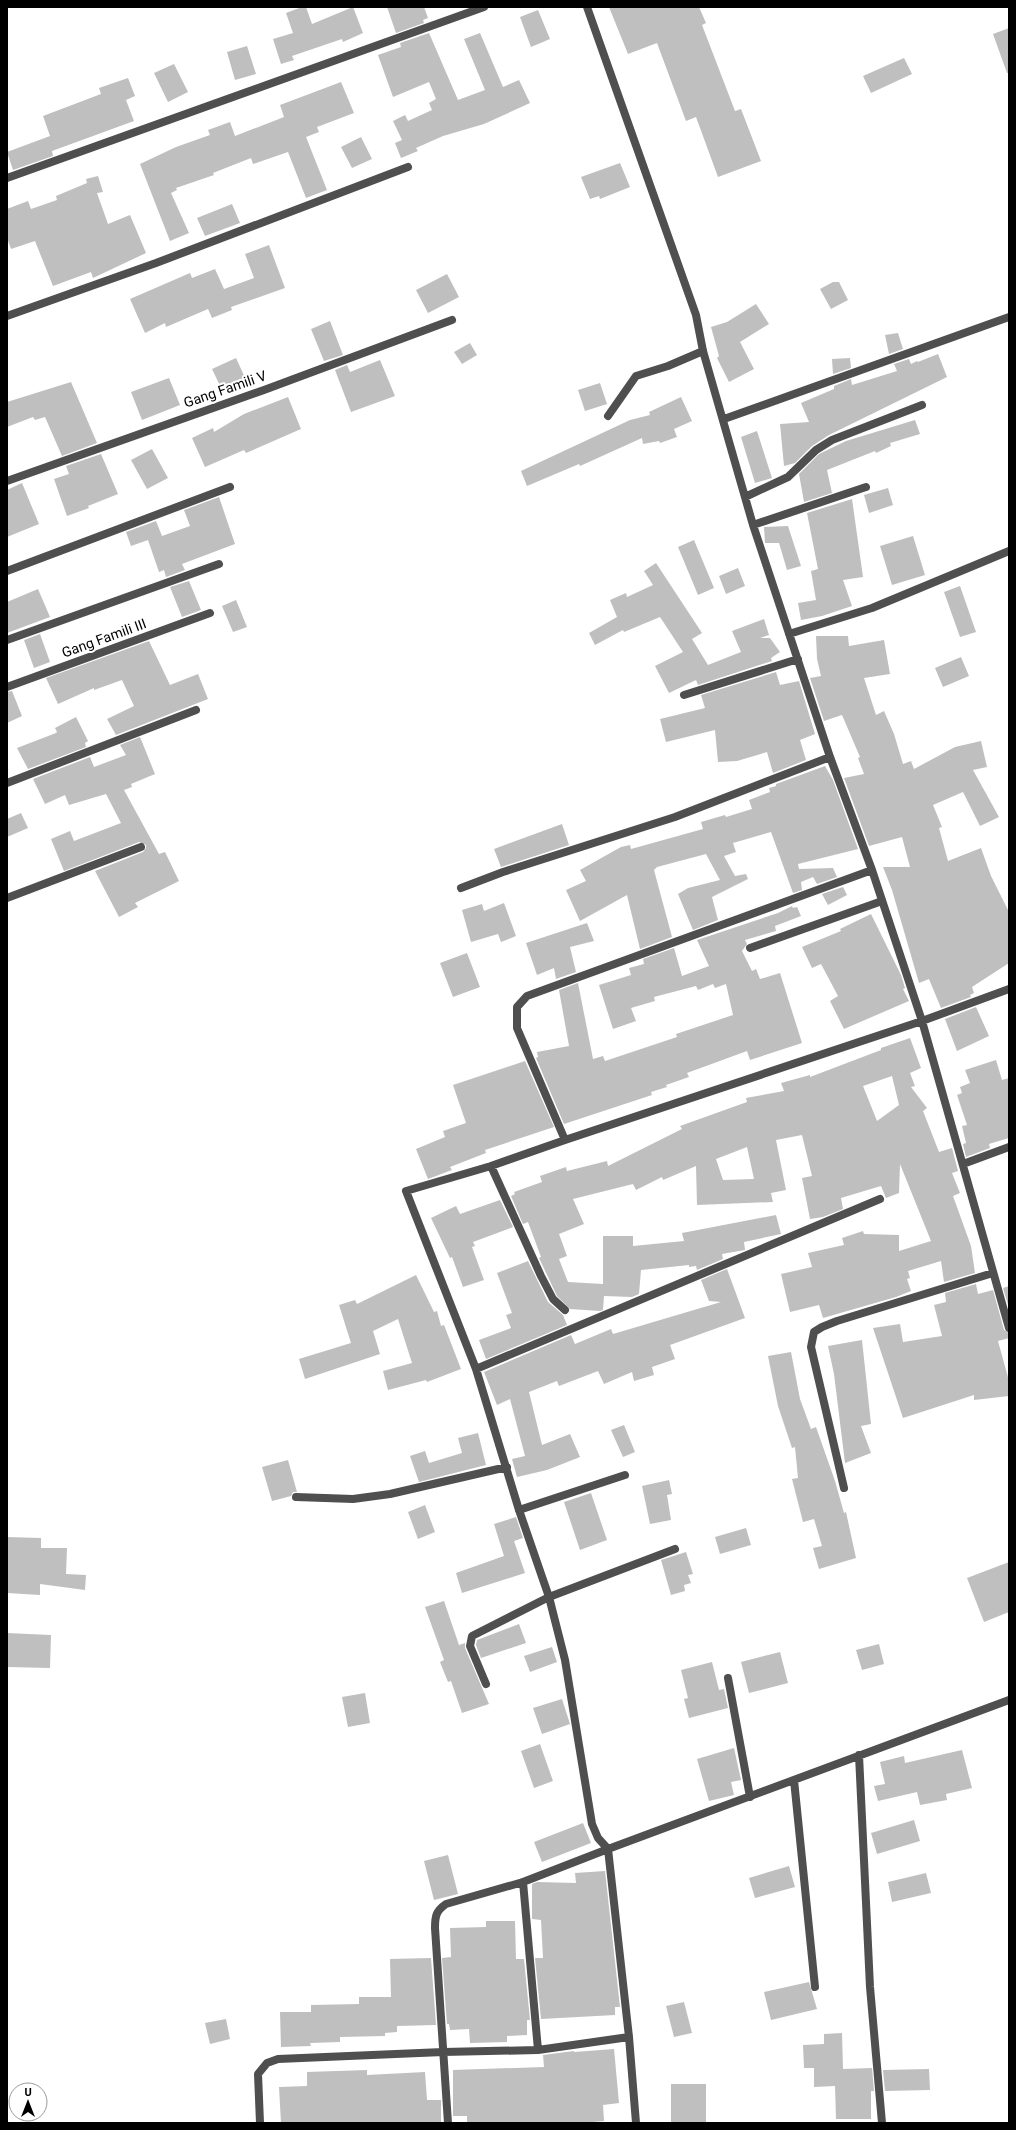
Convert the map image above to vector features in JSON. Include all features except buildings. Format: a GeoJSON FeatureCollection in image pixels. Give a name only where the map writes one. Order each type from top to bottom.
{"type":"FeatureCollection","features":[{"type":"Feature","properties":{"kind":"street"},"geometry":{"type":"LineString","coordinates":[[7,178],[484,7]]}},
{"type":"Feature","properties":{"kind":"street"},"geometry":{"type":"LineString","coordinates":[[587,7],[696,315],[703,351],[724,419],[745,497],[830,757],[872,870],[922,1021],[1009,1328]]}},
{"type":"Feature","properties":{"kind":"street"},"geometry":{"type":"LineString","coordinates":[[7,316],[156,263],[408,167]]}},
{"type":"Feature","properties":{"kind":"street"},"geometry":{"type":"LineString","coordinates":[[724,419],[1009,317]]}},
{"type":"Feature","properties":{"kind":"street","name":"Gang Famili V"},"geometry":{"type":"LineString","coordinates":[[7,481],[264,390],[452,320]]}},
{"type":"Feature","properties":{"kind":"street"},"geometry":{"type":"LineString","coordinates":[[608,416],[636,376],[668,366],[703,351]]}},
{"type":"Feature","properties":{"kind":"street"},"geometry":{"type":"LineString","coordinates":[[745,497],[788,477],[816,450],[832,440],[922,405]]}},
{"type":"Feature","properties":{"kind":"street"},"geometry":{"type":"LineString","coordinates":[[7,571],[230,487]]}},
{"type":"Feature","properties":{"kind":"street"},"geometry":{"type":"LineString","coordinates":[[754,525],[866,487]]}},
{"type":"Feature","properties":{"kind":"street"},"geometry":{"type":"LineString","coordinates":[[789,634],[872,608],[1009,551]]}},
{"type":"Feature","properties":{"kind":"street"},"geometry":{"type":"LineString","coordinates":[[7,640],[219,564]]}},
{"type":"Feature","properties":{"kind":"street","name":"Gang Famili III"},"geometry":{"type":"LineString","coordinates":[[7,687],[210,613]]}},
{"type":"Feature","properties":{"kind":"street"},"geometry":{"type":"LineString","coordinates":[[684,695],[798,659]]}},
{"type":"Feature","properties":{"kind":"street"},"geometry":{"type":"LineString","coordinates":[[7,783],[196,710]]}},
{"type":"Feature","properties":{"kind":"street"},"geometry":{"type":"LineString","coordinates":[[461,888],[502,872],[676,817],[830,757]]}},
{"type":"Feature","properties":{"kind":"street"},"geometry":{"type":"LineString","coordinates":[[7,898],[141,847]]}},
{"type":"Feature","properties":{"kind":"street"},"geometry":{"type":"LineString","coordinates":[[565,1140],[517,1028],[517,1007],[527,996],[872,870]]}},
{"type":"Feature","properties":{"kind":"street"},"geometry":{"type":"LineString","coordinates":[[750,948],[882,901]]}},
{"type":"Feature","properties":{"kind":"street"},"geometry":{"type":"LineString","coordinates":[[636,2123],[629,2037],[608,1849],[598,1838],[592,1824],[565,1660],[549,1598],[519,1510],[476,1369],[406,1191],[491,1166],[922,1021],[1009,989]]}},
{"type":"Feature","properties":{"kind":"street"},"geometry":{"type":"LineString","coordinates":[[963,1164],[1009,1147]]}},
{"type":"Feature","properties":{"kind":"street"},"geometry":{"type":"LineString","coordinates":[[491,1166],[541,1276],[553,1299],[565,1310]]}},
{"type":"Feature","properties":{"kind":"street"},"geometry":{"type":"LineString","coordinates":[[476,1369],[880,1199]]}},
{"type":"Feature","properties":{"kind":"street"},"geometry":{"type":"LineString","coordinates":[[844,1488],[811,1347],[814,1332],[837,1321],[993,1273]]}},
{"type":"Feature","properties":{"kind":"street"},"geometry":{"type":"LineString","coordinates":[[296,1498],[353,1499],[390,1494],[506,1466]]}},
{"type":"Feature","properties":{"kind":"street"},"geometry":{"type":"LineString","coordinates":[[519,1510],[625,1475]]}},
{"type":"Feature","properties":{"kind":"street"},"geometry":{"type":"LineString","coordinates":[[486,1684],[470,1646],[472,1636],[549,1598],[675,1549]]}},
{"type":"Feature","properties":{"kind":"street"},"geometry":{"type":"LineString","coordinates":[[728,1678],[750,1796]]}},
{"type":"Feature","properties":{"kind":"street"},"geometry":{"type":"LineString","coordinates":[[448,2123],[435,1917],[439,1909],[446,1904],[523,1882],[1009,1700]]}},
{"type":"Feature","properties":{"kind":"street"},"geometry":{"type":"LineString","coordinates":[[859,1755],[870,1987],[882,2123]]}},
{"type":"Feature","properties":{"kind":"street"},"geometry":{"type":"LineString","coordinates":[[794,1780],[815,1987]]}},
{"type":"Feature","properties":{"kind":"street"},"geometry":{"type":"LineString","coordinates":[[523,1882],[538,2050]]}},
{"type":"Feature","properties":{"kind":"street"},"geometry":{"type":"LineString","coordinates":[[260,2123],[258,2074],[267,2064],[278,2059],[443,2052],[538,2050],[629,2037]]}}]}
